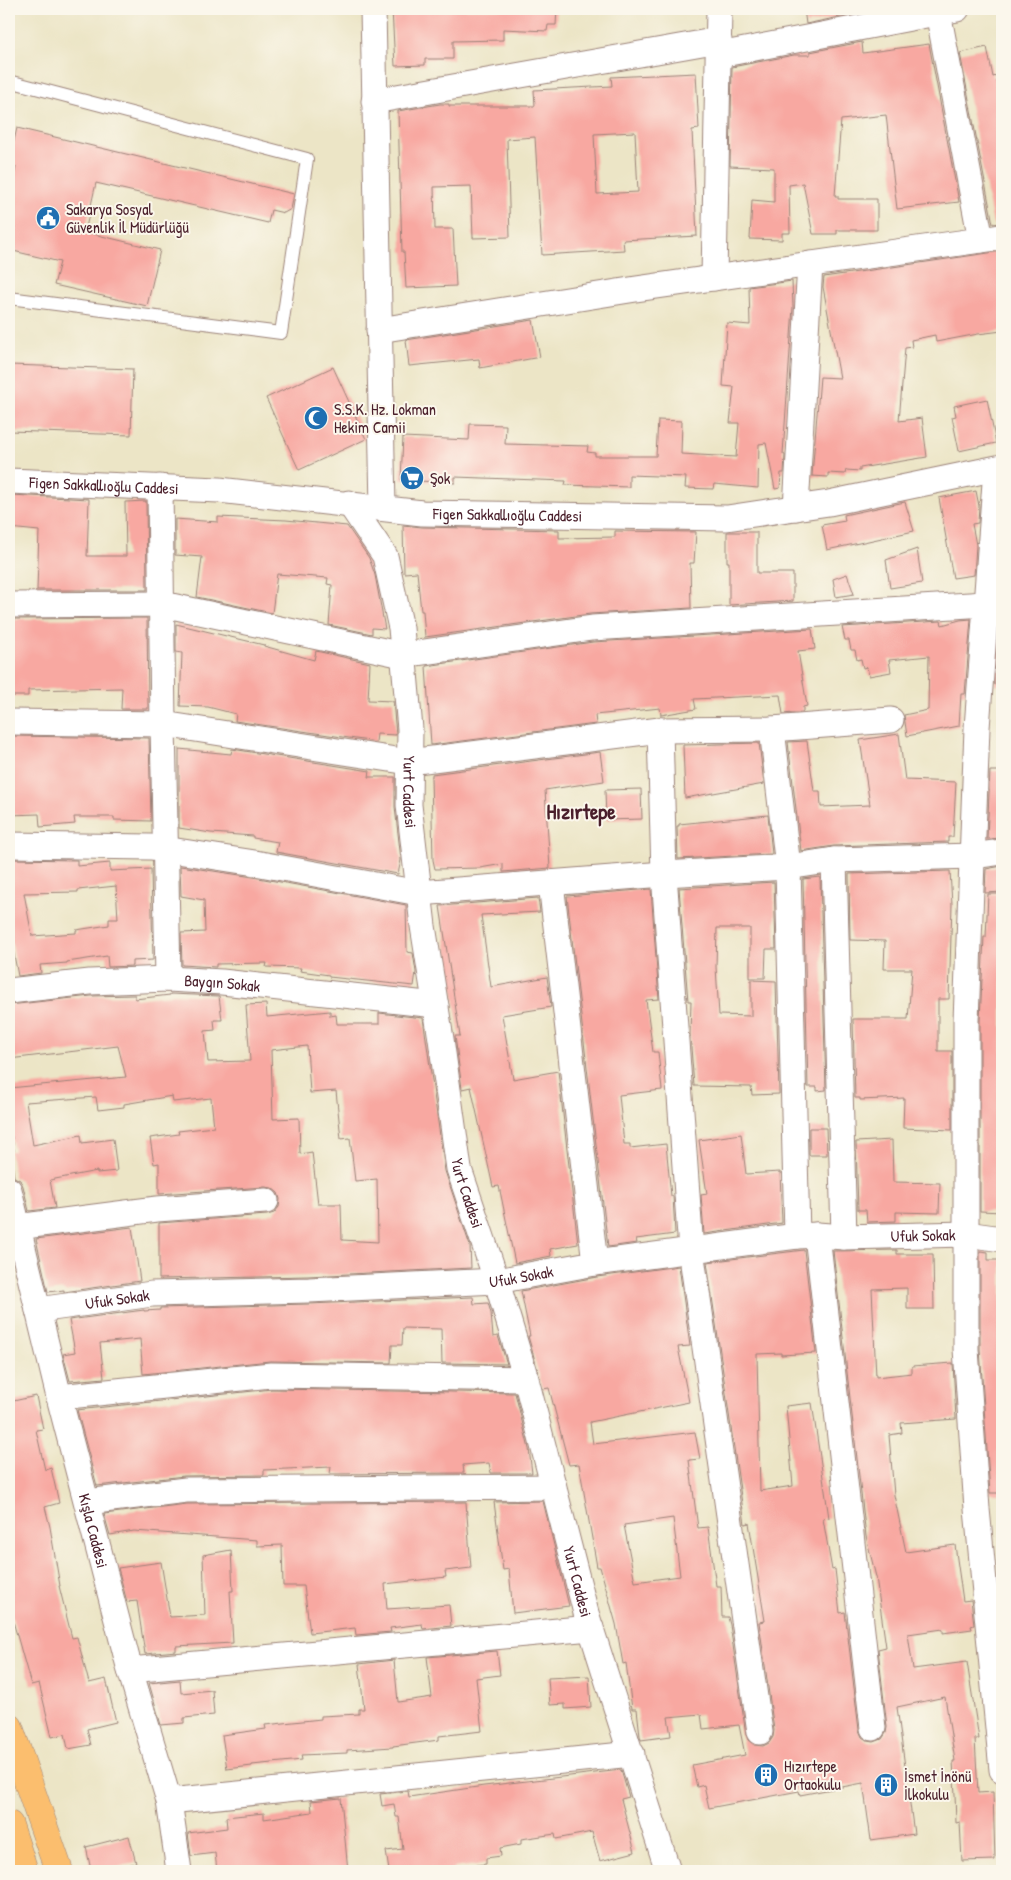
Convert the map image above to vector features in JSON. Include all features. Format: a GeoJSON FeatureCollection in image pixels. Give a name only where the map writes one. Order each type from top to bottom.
{"type":"FeatureCollection","features":[{"type":"Feature","properties":{"kind":"main road"},"geometry":{"type":"LineString","coordinates":[[9,1727],[59,1871]]}},
{"type":"Feature","properties":{"kind":"main road"},"geometry":{"type":"LineString","coordinates":[[9,1825],[24,1871]]}},
{"type":"Feature","properties":{"kind":"street"},"geometry":{"type":"LineString","coordinates":[[373,9],[383,508]]}},
{"type":"Feature","properties":{"kind":"street"},"geometry":{"type":"LineString","coordinates":[[714,278],[719,9]]}},
{"type":"Feature","properties":{"kind":"street"},"geometry":{"type":"LineString","coordinates":[[374,102],[947,11],[992,238],[714,278],[379,330]]}},
{"type":"Feature","properties":{"kind":"street"},"geometry":{"type":"LineString","coordinates":[[796,508],[810,264]]}},
{"type":"Feature","properties":{"kind":"street"},"geometry":{"type":"LineString","coordinates":[[999,468],[977,728],[972,856],[966,1021],[966,1358],[977,1509],[1002,1770]]}},
{"type":"Feature","properties":{"kind":"street","name":"Figen Sakkallıoğlu Caddesi"},"geometry":{"type":"LineString","coordinates":[[9,481],[219,490],[349,503],[422,513],[727,518],[838,501],[999,468]]}},
{"type":"Feature","properties":{"kind":"street"},"geometry":{"type":"LineString","coordinates":[[160,487],[162,724],[168,979]]}},
{"type":"Feature","properties":{"kind":"street","name":"Yurt Caddesi"},"geometry":{"type":"LineString","coordinates":[[349,503],[386,556],[400,628],[410,729],[409,805],[419,893],[459,1169],[497,1281],[526,1379],[592,1628],[632,1754],[663,1871]]}},
{"type":"Feature","properties":{"kind":"street"},"geometry":{"type":"LineString","coordinates":[[9,605],[162,604],[403,654],[592,628],[986,604]]}},
{"type":"Feature","properties":{"kind":"street"},"geometry":{"type":"LineString","coordinates":[[9,722],[162,724],[410,762],[660,730],[772,729],[891,720]]}},
{"type":"Feature","properties":{"kind":"street"},"geometry":{"type":"LineString","coordinates":[[772,729],[788,867],[807,1236],[873,1728]]}},
{"type":"Feature","properties":{"kind":"street"},"geometry":{"type":"LineString","coordinates":[[660,730],[664,874],[692,1250],[760,1732]]}},
{"type":"Feature","properties":{"kind":"street"},"geometry":{"type":"LineString","coordinates":[[9,845],[151,847],[255,863],[419,893],[664,874],[788,867],[834,860],[972,856],[1002,852]]}},
{"type":"Feature","properties":{"kind":"street"},"geometry":{"type":"LineString","coordinates":[[834,860],[844,1237]]}},
{"type":"Feature","properties":{"kind":"street"},"geometry":{"type":"LineString","coordinates":[[550,883],[596,1263]]}},
{"type":"Feature","properties":{"kind":"street","name":"Baygın Sokak"},"geometry":{"type":"LineString","coordinates":[[9,991],[90,982],[168,979],[222,982],[436,1005]]}},
{"type":"Feature","properties":{"kind":"street","name":"Kışla Caddesi"},"geometry":{"type":"LineString","coordinates":[[9,1190],[59,1397],[130,1670],[169,1800],[178,1871]]}},
{"type":"Feature","properties":{"kind":"street"},"geometry":{"type":"LineString","coordinates":[[17,1227],[157,1209],[266,1200]]}},
{"type":"Feature","properties":{"kind":"street","name":"Ufuk Sokak"},"geometry":{"type":"LineString","coordinates":[[38,1310],[152,1294],[309,1290],[497,1281],[596,1263],[807,1236],[966,1234],[1002,1239]]}},
{"type":"Feature","properties":{"kind":"street"},"geometry":{"type":"LineString","coordinates":[[59,1397],[271,1375],[526,1379]]}},
{"type":"Feature","properties":{"kind":"street"},"geometry":{"type":"LineString","coordinates":[[87,1502],[186,1490],[554,1487]]}},
{"type":"Feature","properties":{"kind":"street"},"geometry":{"type":"LineString","coordinates":[[130,1670],[592,1628]]}},
{"type":"Feature","properties":{"kind":"street"},"geometry":{"type":"LineString","coordinates":[[169,1800],[632,1754]]}},
{"type":"Feature","properties":{"kind":"lane"},"geometry":{"type":"LineString","coordinates":[[9,81],[307,160],[282,333],[9,298]]}},
{"type":"Feature","properties":{"kind":"building"},"geometry":{"type":"Polygon","coordinates":[[[392,9],[557,9],[556,25],[548,25],[547,31],[503,29],[503,40],[453,41],[453,59],[425,59],[425,65],[395,66],[392,9]]]}},
{"type":"Feature","properties":{"kind":"building"},"geometry":{"type":"Polygon","coordinates":[[[804,9],[853,9],[854,14],[806,24],[804,9]]]}},
{"type":"Feature","properties":{"kind":"building"},"geometry":{"type":"Polygon","coordinates":[[[862,42],[863,53],[929,44],[959,202],[897,209],[886,115],[841,120],[835,196],[838,196],[838,199],[877,199],[877,230],[837,230],[837,234],[813,234],[803,183],[789,185],[790,233],[782,233],[782,240],[750,239],[752,200],[774,202],[774,168],[730,166],[732,67],[794,55],[810,55],[810,52],[862,42]]]}},
{"type":"Feature","properties":{"kind":"building"},"geometry":{"type":"Polygon","coordinates":[[[987,47],[993,77],[996,76],[1002,107],[1002,223],[993,224],[960,53],[987,47]]]}},
{"type":"Feature","properties":{"kind":"building"},"geometry":{"type":"Polygon","coordinates":[[[696,73],[699,129],[692,130],[697,236],[623,240],[624,250],[542,255],[535,137],[507,139],[510,237],[473,238],[471,186],[434,187],[435,229],[453,229],[456,286],[406,288],[404,252],[402,252],[398,111],[440,104],[449,104],[449,106],[535,106],[534,90],[612,86],[611,77],[696,73]],[[635,132],[594,134],[597,194],[638,192],[635,132]]]}},
{"type":"Feature","properties":{"kind":"building","name":"Sakarya Sosyal Güvenlik İl Müdürlüğü"},"geometry":{"type":"Polygon","coordinates":[[[17,128],[294,194],[291,209],[284,213],[271,210],[268,223],[96,183],[85,232],[160,250],[147,306],[54,285],[60,262],[9,250],[9,198],[16,167],[9,165],[9,162],[17,128]]]}},
{"type":"Feature","properties":{"kind":"building"},"geometry":{"type":"Polygon","coordinates":[[[1002,251],[1002,331],[936,342],[935,335],[911,340],[912,347],[905,348],[899,421],[922,418],[927,457],[860,468],[860,471],[846,470],[845,474],[828,473],[828,477],[812,476],[820,377],[840,378],[823,287],[824,277],[1002,251]]]}},
{"type":"Feature","properties":{"kind":"building"},"geometry":{"type":"Polygon","coordinates":[[[792,281],[793,307],[783,454],[785,455],[784,473],[781,473],[780,488],[775,489],[766,443],[759,444],[758,488],[714,484],[713,489],[685,488],[686,477],[629,475],[629,487],[565,485],[566,481],[455,477],[455,483],[401,480],[403,437],[469,440],[470,424],[506,425],[505,444],[588,446],[587,452],[595,453],[595,456],[656,456],[658,420],[682,421],[681,454],[736,457],[739,423],[730,423],[734,387],[723,386],[727,323],[750,325],[749,287],[792,281]]]}},
{"type":"Feature","properties":{"kind":"building"},"geometry":{"type":"Polygon","coordinates":[[[533,320],[540,357],[480,368],[479,359],[409,366],[406,340],[533,320]]]}},
{"type":"Feature","properties":{"kind":"building"},"geometry":{"type":"Polygon","coordinates":[[[9,365],[133,369],[131,435],[9,431],[9,365]]]}},
{"type":"Feature","properties":{"kind":"building","name":"S.S.K. Hz. Lokman Hekim Camii"},"geometry":{"type":"Polygon","coordinates":[[[333,367],[366,439],[299,470],[266,398],[333,367]]]}},
{"type":"Feature","properties":{"kind":"building"},"geometry":{"type":"Polygon","coordinates":[[[987,399],[996,443],[959,451],[952,417],[956,416],[954,406],[987,399]]]}},
{"type":"Feature","properties":{"kind":"building"},"geometry":{"type":"Polygon","coordinates":[[[976,491],[979,506],[978,523],[972,524],[976,545],[974,575],[953,578],[939,498],[976,491]]]}},
{"type":"Feature","properties":{"kind":"building"},"geometry":{"type":"Polygon","coordinates":[[[11,495],[89,499],[87,556],[126,556],[125,502],[146,501],[147,590],[37,590],[39,531],[9,528],[11,495]]]}},
{"type":"Feature","properties":{"kind":"building"},"geometry":{"type":"Polygon","coordinates":[[[905,502],[914,531],[827,550],[822,525],[845,521],[844,515],[905,502]]]}},
{"type":"Feature","properties":{"kind":"building"},"geometry":{"type":"Polygon","coordinates":[[[218,517],[286,520],[347,526],[369,558],[375,575],[385,629],[372,628],[372,634],[329,625],[332,585],[327,584],[328,578],[277,574],[272,613],[197,597],[202,557],[175,555],[175,519],[218,522],[218,517]]]}},
{"type":"Feature","properties":{"kind":"building"},"geometry":{"type":"Polygon","coordinates":[[[403,525],[559,530],[559,538],[615,537],[615,531],[696,532],[694,563],[690,563],[691,608],[590,614],[425,637],[417,572],[404,573],[403,525]]]}},
{"type":"Feature","properties":{"kind":"building"},"geometry":{"type":"Polygon","coordinates":[[[727,532],[757,532],[757,573],[793,573],[793,601],[729,605],[727,532]]]}},
{"type":"Feature","properties":{"kind":"building"},"geometry":{"type":"Polygon","coordinates":[[[917,549],[922,583],[890,588],[886,560],[917,549]]]}},
{"type":"Feature","properties":{"kind":"building"},"geometry":{"type":"Polygon","coordinates":[[[847,574],[854,594],[836,597],[833,579],[847,574]]]}},
{"type":"Feature","properties":{"kind":"building"},"geometry":{"type":"Polygon","coordinates":[[[1000,611],[1002,611],[1002,685],[995,685],[1000,611]]]}},
{"type":"Feature","properties":{"kind":"building"},"geometry":{"type":"Polygon","coordinates":[[[147,618],[148,709],[121,709],[122,688],[28,690],[28,696],[9,696],[9,661],[12,661],[13,619],[147,618]]]}},
{"type":"Feature","properties":{"kind":"building"},"geometry":{"type":"Polygon","coordinates":[[[971,619],[965,694],[961,694],[959,726],[907,736],[904,715],[928,710],[929,656],[889,660],[891,672],[869,676],[867,667],[863,668],[861,659],[857,660],[855,650],[851,650],[849,640],[845,640],[842,627],[941,621],[942,625],[971,619]]]}},
{"type":"Feature","properties":{"kind":"building"},"geometry":{"type":"Polygon","coordinates":[[[176,624],[264,645],[314,660],[316,651],[370,663],[368,700],[393,701],[396,735],[377,734],[376,742],[235,721],[236,714],[208,707],[180,706],[182,653],[176,652],[176,624]]]}},
{"type":"Feature","properties":{"kind":"building"},"geometry":{"type":"Polygon","coordinates":[[[812,629],[815,649],[798,651],[807,706],[803,707],[803,712],[783,714],[780,695],[694,699],[696,709],[661,715],[660,708],[595,715],[596,724],[431,745],[426,666],[593,642],[812,629]]]}},
{"type":"Feature","properties":{"kind":"building"},"geometry":{"type":"Polygon","coordinates":[[[899,734],[905,780],[956,782],[953,837],[948,837],[948,842],[834,846],[801,851],[788,742],[807,741],[814,791],[820,791],[821,807],[870,805],[860,740],[899,734]]]}},
{"type":"Feature","properties":{"kind":"building"},"geometry":{"type":"Polygon","coordinates":[[[9,736],[149,738],[151,821],[114,820],[114,817],[74,817],[75,824],[40,827],[39,814],[9,815],[9,736]]]}},
{"type":"Feature","properties":{"kind":"building"},"geometry":{"type":"Polygon","coordinates":[[[759,743],[764,784],[685,798],[683,745],[759,743]]]}},
{"type":"Feature","properties":{"kind":"building"},"geometry":{"type":"Polygon","coordinates":[[[179,749],[231,754],[232,749],[370,771],[369,777],[395,777],[395,807],[401,860],[398,874],[276,852],[278,842],[253,838],[253,836],[211,833],[179,828],[179,749]]]}},
{"type":"Feature","properties":{"kind":"building"},"geometry":{"type":"Polygon","coordinates":[[[600,752],[604,781],[545,790],[550,868],[503,872],[503,864],[480,868],[435,869],[433,860],[432,774],[600,752]]]}},
{"type":"Feature","properties":{"kind":"building"},"geometry":{"type":"Polygon","coordinates":[[[990,771],[1002,771],[1002,838],[987,839],[990,771]]]}},
{"type":"Feature","properties":{"kind":"building"},"geometry":{"type":"Polygon","coordinates":[[[641,789],[642,819],[606,820],[605,790],[641,789]]]}},
{"type":"Feature","properties":{"kind":"building"},"geometry":{"type":"Polygon","coordinates":[[[768,815],[772,854],[678,859],[677,826],[679,824],[768,815]]]}},
{"type":"Feature","properties":{"kind":"building"},"geometry":{"type":"Polygon","coordinates":[[[9,859],[77,860],[77,866],[110,863],[110,871],[151,869],[153,960],[132,961],[132,966],[108,967],[107,956],[67,963],[40,965],[41,973],[18,976],[9,928],[9,859]],[[116,886],[78,890],[78,892],[24,893],[32,936],[76,933],[76,930],[109,925],[109,919],[118,919],[116,886]]]}},
{"type":"Feature","properties":{"kind":"building"},"geometry":{"type":"Polygon","coordinates":[[[180,866],[253,877],[406,905],[407,952],[413,953],[416,972],[414,986],[329,977],[329,975],[300,971],[301,968],[266,967],[267,963],[216,964],[216,967],[182,965],[181,933],[205,932],[204,900],[181,896],[180,866]]]}},
{"type":"Feature","properties":{"kind":"building"},"geometry":{"type":"Polygon","coordinates":[[[1002,866],[1002,892],[985,893],[986,869],[1002,866]]]}},
{"type":"Feature","properties":{"kind":"building"},"geometry":{"type":"Polygon","coordinates":[[[950,871],[952,904],[949,999],[938,999],[938,1051],[952,1051],[952,1130],[903,1128],[904,1098],[860,1100],[860,1098],[855,1098],[853,1019],[908,1019],[912,969],[884,969],[885,941],[850,940],[849,874],[950,871]]]}},
{"type":"Feature","properties":{"kind":"building"},"geometry":{"type":"Polygon","coordinates":[[[820,877],[826,1090],[817,1091],[817,1087],[808,1087],[803,879],[820,877]]]}},
{"type":"Feature","properties":{"kind":"building"},"geometry":{"type":"Polygon","coordinates":[[[774,882],[776,949],[766,949],[765,978],[750,978],[750,928],[717,928],[716,967],[719,1015],[751,1016],[751,980],[776,981],[779,1094],[752,1095],[751,1087],[694,1086],[690,1034],[691,1001],[688,1001],[679,888],[774,882]]]}},
{"type":"Feature","properties":{"kind":"building"},"geometry":{"type":"Polygon","coordinates":[[[651,889],[659,999],[646,1000],[653,1052],[658,1052],[662,1090],[619,1095],[624,1144],[630,1144],[630,1148],[666,1144],[671,1196],[673,1196],[675,1234],[636,1239],[637,1243],[608,1247],[567,896],[651,889]]]}},
{"type":"Feature","properties":{"kind":"building"},"geometry":{"type":"Polygon","coordinates":[[[988,894],[1002,894],[1002,1212],[980,1211],[980,1021],[988,894]]]}},
{"type":"Feature","properties":{"kind":"building"},"geometry":{"type":"Polygon","coordinates":[[[538,898],[540,912],[481,915],[491,987],[547,977],[551,1007],[502,1015],[513,1079],[558,1071],[578,1244],[550,1249],[551,1256],[515,1263],[499,1186],[493,1187],[471,1087],[462,1089],[455,1036],[460,1036],[440,906],[538,898]]]}},
{"type":"Feature","properties":{"kind":"building"},"geometry":{"type":"Polygon","coordinates":[[[135,995],[135,999],[170,995],[219,996],[222,1020],[214,1020],[215,1030],[205,1031],[208,1062],[250,1061],[246,1005],[266,1004],[267,1017],[330,1011],[330,1016],[336,1015],[337,1024],[379,1024],[379,1013],[423,1018],[445,1171],[470,1246],[471,1268],[308,1276],[159,1279],[159,1223],[267,1215],[274,1213],[279,1207],[280,1199],[278,1193],[272,1188],[265,1187],[159,1194],[159,1163],[154,1164],[150,1138],[179,1134],[178,1131],[214,1127],[211,1098],[173,1102],[172,1096],[124,1104],[124,1107],[98,1110],[96,1097],[26,1102],[33,1145],[81,1135],[82,1143],[113,1139],[117,1171],[97,1173],[97,1171],[50,1180],[55,1208],[29,1211],[23,1186],[20,1180],[14,1177],[10,1151],[14,1151],[9,1120],[9,1088],[126,1077],[118,1046],[9,1059],[9,1005],[91,996],[135,995]],[[307,1046],[271,1050],[273,1119],[299,1118],[300,1154],[312,1152],[318,1204],[341,1204],[342,1240],[378,1242],[377,1179],[355,1181],[350,1138],[341,1139],[336,1091],[310,1093],[307,1046]]]}},
{"type":"Feature","properties":{"kind":"building"},"geometry":{"type":"Polygon","coordinates":[[[809,1128],[826,1128],[827,1155],[809,1155],[809,1128]]]}},
{"type":"Feature","properties":{"kind":"building"},"geometry":{"type":"Polygon","coordinates":[[[741,1134],[746,1174],[780,1172],[782,1223],[704,1234],[701,1195],[707,1194],[699,1140],[741,1134]]]}},
{"type":"Feature","properties":{"kind":"building"},"geometry":{"type":"Polygon","coordinates":[[[892,1140],[893,1182],[940,1183],[939,1213],[896,1212],[896,1221],[867,1222],[866,1210],[858,1210],[856,1142],[892,1140]]]}},
{"type":"Feature","properties":{"kind":"building"},"geometry":{"type":"Polygon","coordinates":[[[132,1227],[140,1281],[64,1292],[64,1290],[48,1292],[36,1239],[132,1227]]]}},
{"type":"Feature","properties":{"kind":"building"},"geometry":{"type":"Polygon","coordinates":[[[804,1250],[816,1353],[757,1354],[760,1491],[793,1486],[786,1406],[812,1403],[829,1518],[823,1519],[832,1570],[835,1569],[840,1613],[845,1612],[859,1730],[862,1737],[874,1742],[882,1739],[887,1727],[878,1649],[886,1647],[876,1577],[866,1536],[833,1251],[897,1250],[897,1254],[933,1254],[934,1309],[907,1309],[907,1288],[872,1289],[876,1377],[912,1373],[912,1366],[953,1363],[956,1419],[901,1423],[902,1433],[889,1435],[894,1495],[906,1552],[955,1545],[963,1601],[971,1600],[974,1625],[971,1626],[972,1629],[943,1633],[943,1629],[908,1634],[913,1669],[967,1662],[979,1739],[975,1739],[978,1793],[993,1792],[995,1860],[962,1861],[960,1822],[956,1823],[953,1761],[955,1761],[945,1697],[897,1707],[914,1834],[871,1840],[863,1783],[800,1795],[799,1791],[709,1808],[704,1785],[697,1787],[692,1765],[745,1755],[739,1725],[703,1729],[701,1714],[668,1717],[671,1736],[641,1740],[637,1709],[632,1709],[626,1663],[623,1664],[616,1624],[600,1567],[597,1567],[579,1464],[569,1465],[549,1388],[543,1389],[528,1336],[530,1336],[521,1291],[597,1277],[679,1266],[690,1346],[678,1347],[689,1402],[590,1422],[593,1444],[695,1432],[700,1459],[689,1460],[698,1528],[708,1527],[716,1586],[721,1586],[722,1617],[728,1617],[730,1625],[746,1735],[748,1740],[754,1745],[763,1746],[769,1743],[773,1737],[774,1730],[759,1622],[765,1621],[749,1523],[745,1524],[707,1262],[804,1250]],[[673,1518],[624,1525],[635,1582],[680,1576],[673,1518]]]}},
{"type":"Feature","properties":{"kind":"building"},"geometry":{"type":"Polygon","coordinates":[[[980,1251],[988,1252],[988,1260],[1002,1260],[1002,1493],[990,1493],[980,1349],[980,1251]]]}},
{"type":"Feature","properties":{"kind":"building"},"geometry":{"type":"Polygon","coordinates":[[[473,1297],[474,1304],[488,1303],[491,1313],[493,1337],[498,1336],[507,1364],[442,1363],[441,1329],[403,1328],[402,1345],[392,1345],[391,1363],[270,1361],[143,1374],[140,1339],[100,1343],[104,1378],[70,1381],[63,1354],[75,1352],[69,1320],[144,1310],[160,1310],[160,1308],[473,1297]]]}},
{"type":"Feature","properties":{"kind":"building"},"geometry":{"type":"Polygon","coordinates":[[[272,1389],[515,1393],[529,1449],[532,1473],[491,1473],[489,1463],[463,1465],[464,1473],[330,1474],[331,1467],[264,1470],[264,1475],[184,1476],[97,1486],[77,1410],[272,1389]]]}},
{"type":"Feature","properties":{"kind":"building"},"geometry":{"type":"Polygon","coordinates":[[[36,1396],[43,1429],[36,1430],[45,1470],[51,1468],[59,1503],[45,1507],[59,1586],[72,1638],[77,1637],[89,1683],[106,1679],[116,1722],[87,1729],[91,1745],[68,1749],[65,1734],[52,1737],[39,1683],[31,1685],[9,1607],[9,1402],[36,1396]]]}},
{"type":"Feature","properties":{"kind":"building"},"geometry":{"type":"Polygon","coordinates":[[[543,1501],[569,1606],[513,1613],[509,1569],[503,1570],[494,1502],[543,1501]]]}},
{"type":"Feature","properties":{"kind":"building"},"geometry":{"type":"Polygon","coordinates":[[[466,1502],[471,1568],[445,1571],[446,1577],[385,1584],[387,1609],[449,1605],[451,1626],[423,1629],[422,1624],[390,1628],[391,1632],[356,1635],[355,1628],[310,1633],[304,1586],[283,1586],[282,1545],[257,1546],[257,1540],[134,1531],[110,1535],[104,1514],[187,1504],[466,1502]]]}},
{"type":"Feature","properties":{"kind":"building"},"geometry":{"type":"Polygon","coordinates":[[[231,1550],[233,1591],[230,1591],[233,1643],[176,1646],[176,1651],[145,1654],[137,1601],[127,1602],[118,1568],[161,1562],[170,1617],[205,1615],[203,1555],[231,1550]]]}},
{"type":"Feature","properties":{"kind":"building"},"geometry":{"type":"Polygon","coordinates":[[[497,1651],[500,1675],[476,1678],[482,1731],[439,1736],[439,1740],[393,1747],[347,1750],[347,1753],[301,1755],[302,1760],[227,1769],[222,1735],[266,1729],[265,1725],[321,1719],[321,1716],[359,1714],[359,1709],[364,1709],[359,1664],[394,1660],[398,1702],[432,1697],[427,1657],[497,1651]]]}},
{"type":"Feature","properties":{"kind":"building"},"geometry":{"type":"Polygon","coordinates":[[[589,1676],[591,1707],[565,1709],[565,1704],[550,1705],[548,1678],[589,1676]]]}},
{"type":"Feature","properties":{"kind":"building"},"geometry":{"type":"Polygon","coordinates":[[[180,1680],[181,1693],[212,1690],[214,1715],[184,1718],[184,1723],[161,1725],[149,1683],[180,1680]]]}},
{"type":"Feature","properties":{"kind":"building"},"geometry":{"type":"Polygon","coordinates":[[[621,1770],[629,1797],[621,1799],[635,1852],[600,1861],[592,1832],[556,1839],[555,1834],[521,1839],[521,1844],[500,1848],[501,1856],[486,1858],[486,1864],[453,1868],[454,1871],[389,1871],[386,1851],[403,1849],[399,1817],[396,1817],[394,1804],[382,1806],[380,1794],[408,1791],[409,1797],[621,1770]]]}},
{"type":"Feature","properties":{"kind":"building"},"geometry":{"type":"Polygon","coordinates":[[[341,1798],[348,1871],[217,1871],[215,1853],[191,1856],[188,1833],[227,1828],[226,1817],[264,1813],[264,1819],[312,1812],[311,1801],[341,1798]]]}},
{"type":"Feature","properties":{"kind":"building"},"geometry":{"type":"Polygon","coordinates":[[[129,1836],[136,1863],[105,1870],[104,1867],[91,1870],[86,1847],[129,1836]]]}},
{"type":"Feature","properties":{"kind":"place","name":"Sakarya Sosyal Güvenlik İl Müdürlüğü"},"geometry":{"type":"Point","coordinates":[48,218]}},
{"type":"Feature","properties":{"kind":"place","name":"S.S.K. Hz. Lokman Hekim Camii"},"geometry":{"type":"Point","coordinates":[316,418]}},
{"type":"Feature","properties":{"kind":"place","name":"Şok"},"geometry":{"type":"Point","coordinates":[412,478]}},
{"type":"Feature","properties":{"kind":"place","name":"Hızırtepe Ortaokulu"},"geometry":{"type":"Point","coordinates":[766,1775]}},
{"type":"Feature","properties":{"kind":"place","name":"İsmet İnönü İlkokulu"},"geometry":{"type":"Point","coordinates":[886,1785]}},
{"type":"Feature","properties":{"kind":"district","name":"Hızırtepe"},"geometry":{"type":"Point","coordinates":[581,812]}}]}
